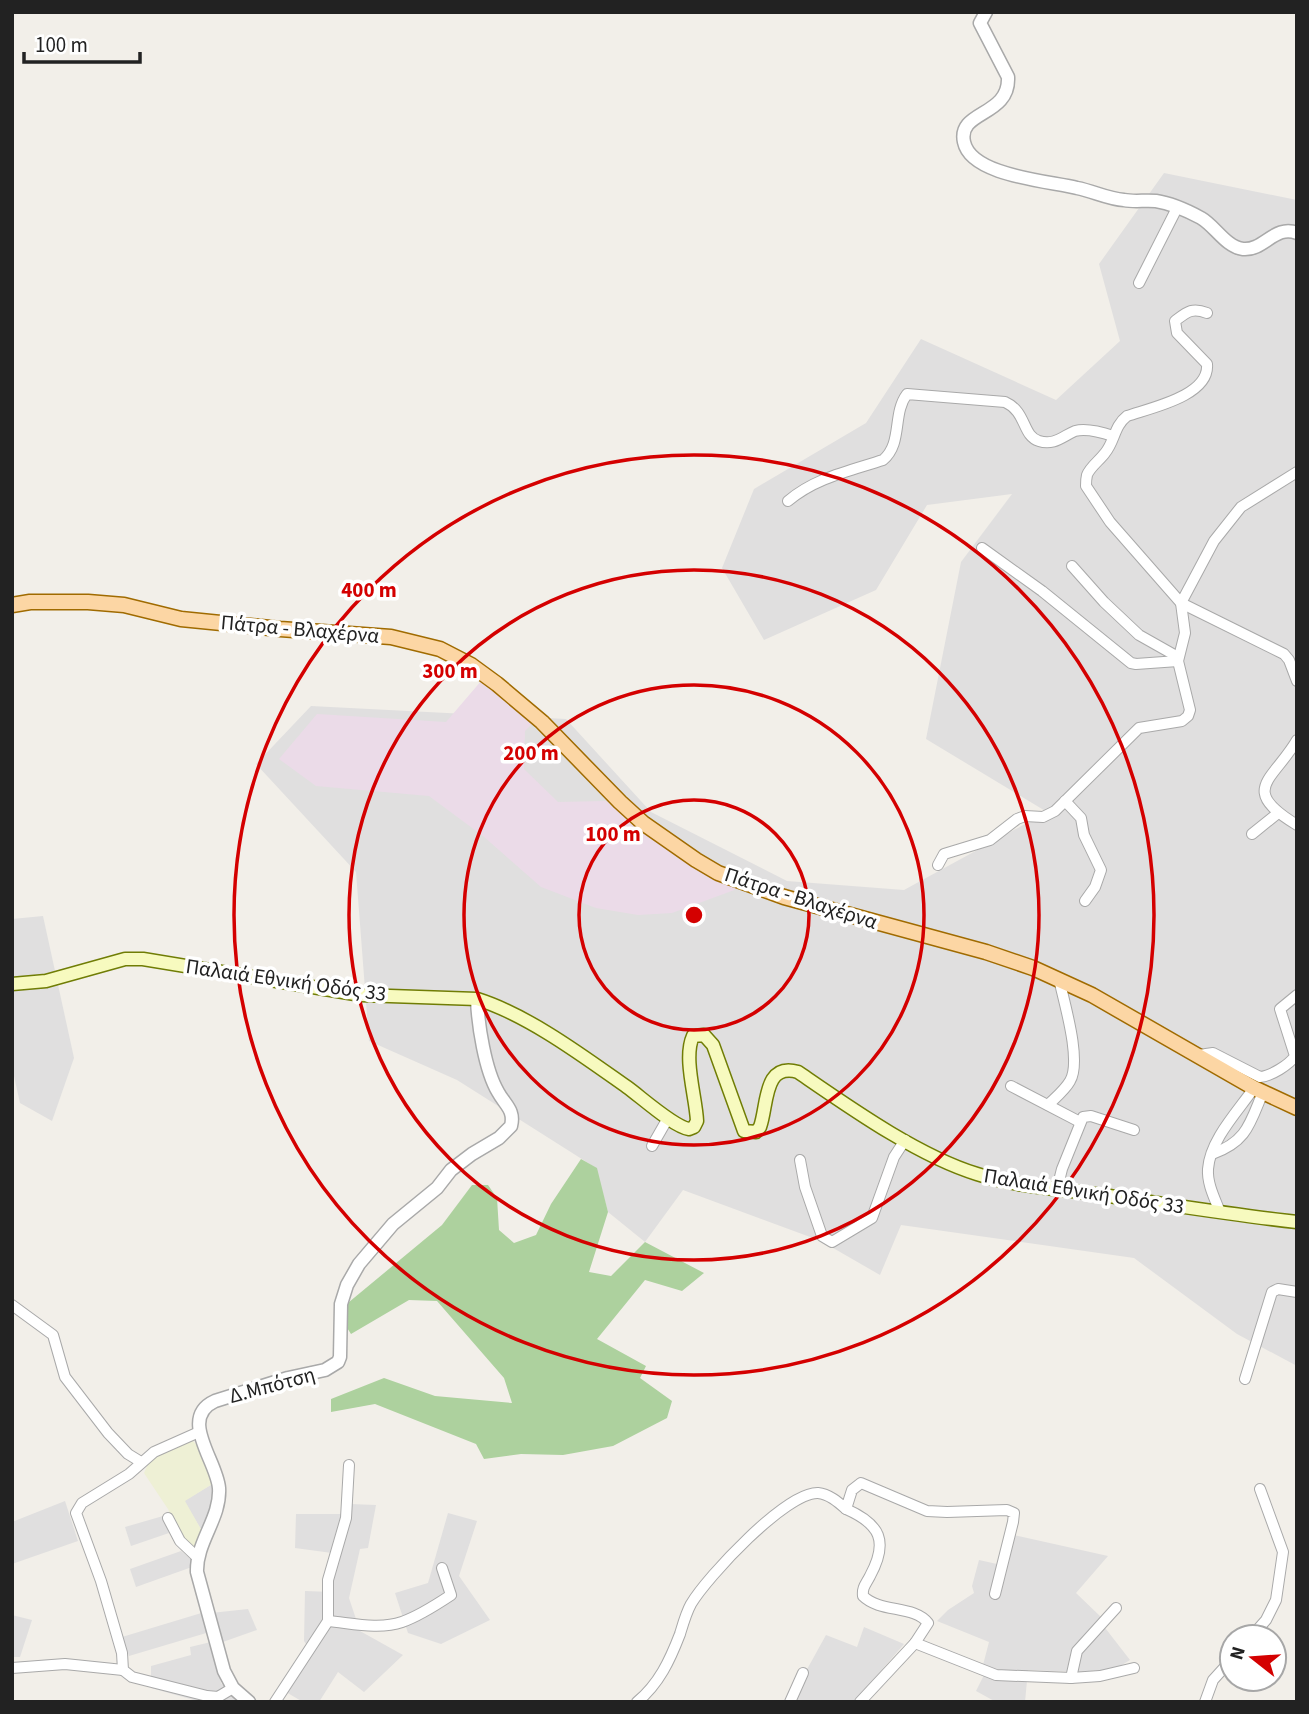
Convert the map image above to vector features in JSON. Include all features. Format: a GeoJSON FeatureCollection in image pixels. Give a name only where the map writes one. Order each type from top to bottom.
{"type":"FeatureCollection","features":[{"type":"Feature","properties":{"kind":"main road","name":"Πάτρα - Βλαχέρνα"},"geometry":{"type":"LineString","coordinates":[[12,605],[30,602],[124,605],[181,619],[391,637],[440,649],[471,665],[505,690],[542,722],[635,816],[707,867],[784,897],[986,952],[1033,968],[1091,995],[1197,1056],[1297,1108]]}},
{"type":"Feature","properties":{"kind":"main road","name":"Παλαιά Εθνική Οδός 33"},"geometry":{"type":"LineString","coordinates":[[12,984],[46,981],[125,959],[144,959],[361,995],[477,999],[494,1004],[521,1018],[625,1086],[684,1129],[694,1127],[697,1121],[689,1053],[693,1036],[704,1035],[713,1045],[744,1131],[755,1132],[760,1128],[772,1079],[779,1072],[789,1069],[798,1072],[846,1105],[905,1140],[977,1175],[1057,1189],[1297,1222]]}},
{"type":"Feature","properties":{"kind":"street"},"geometry":{"type":"LineString","coordinates":[[986,12],[980,23],[1008,77],[1009,86],[997,106],[965,126],[964,142],[973,157],[982,165],[1013,175],[1122,200],[1156,201],[1206,221],[1230,244],[1244,249],[1257,245],[1281,230],[1297,233]]}},
{"type":"Feature","properties":{"kind":"street"},"geometry":{"type":"LineString","coordinates":[[1139,284],[1177,208]]}},
{"type":"Feature","properties":{"kind":"street"},"geometry":{"type":"LineString","coordinates":[[1207,313],[1197,309],[1188,311],[1175,321],[1177,332],[1207,364],[1207,374],[1194,390],[1181,398],[1128,416],[1117,425],[1106,453],[1088,472],[1088,491],[1110,522],[1181,603],[1284,654],[1297,681]]}},
{"type":"Feature","properties":{"kind":"street"},"geometry":{"type":"LineString","coordinates":[[788,501],[802,489],[820,480],[883,460],[894,444],[902,401],[907,394],[1005,402],[1017,409],[1029,435],[1041,442],[1054,442],[1077,430],[1096,431],[1113,436]]}},
{"type":"Feature","properties":{"kind":"street"},"geometry":{"type":"LineString","coordinates":[[939,865],[944,854],[990,840],[1017,819],[1026,816],[1043,817],[1055,811],[1139,729],[1182,721],[1188,716],[1190,710],[1178,659],[1185,633],[1181,603],[1214,541],[1241,507],[1297,472]]}},
{"type":"Feature","properties":{"kind":"street"},"geometry":{"type":"LineString","coordinates":[[982,548],[1042,591],[1131,663],[1178,659]]}},
{"type":"Feature","properties":{"kind":"street"},"geometry":{"type":"LineString","coordinates":[[1072,566],[1104,602],[1139,635],[1178,659]]}},
{"type":"Feature","properties":{"kind":"street"},"geometry":{"type":"LineString","coordinates":[[1296,741],[1266,782],[1265,793],[1268,805],[1297,825]]}},
{"type":"Feature","properties":{"kind":"street"},"geometry":{"type":"LineString","coordinates":[[1065,801],[1081,818],[1084,835],[1101,870],[1095,887],[1085,901]]}},
{"type":"Feature","properties":{"kind":"street"},"geometry":{"type":"LineString","coordinates":[[1252,834],[1278,813]]}},
{"type":"Feature","properties":{"kind":"street"},"geometry":{"type":"LineString","coordinates":[[1048,1105],[1072,1080],[1074,1068],[1073,1049],[1059,979]]}},
{"type":"Feature","properties":{"kind":"street"},"geometry":{"type":"LineString","coordinates":[[1197,1056],[1213,1053],[1260,1077],[1290,1062],[1295,1056],[1280,1009],[1297,995]]}},
{"type":"Feature","properties":{"kind":"street","name":"Δ.Μπότση"},"geometry":{"type":"LineString","coordinates":[[200,1432],[200,1415],[207,1404],[288,1378],[325,1370],[338,1363],[341,1304],[347,1285],[359,1264],[393,1224],[437,1188],[459,1163],[499,1138],[511,1126],[511,1109],[494,1083],[481,1040],[477,999]]}},
{"type":"Feature","properties":{"kind":"street"},"geometry":{"type":"LineString","coordinates":[[1011,1086],[1080,1122]]}},
{"type":"Feature","properties":{"kind":"street"},"geometry":{"type":"LineString","coordinates":[[1212,1154],[1231,1146],[1244,1135],[1259,1090]]}},
{"type":"Feature","properties":{"kind":"street"},"geometry":{"type":"LineString","coordinates":[[1220,1212],[1209,1179],[1212,1154],[1228,1124],[1259,1090]]}},
{"type":"Feature","properties":{"kind":"street"},"geometry":{"type":"LineString","coordinates":[[1057,1189],[1083,1117],[1091,1116],[1133,1130]]}},
{"type":"Feature","properties":{"kind":"street"},"geometry":{"type":"LineString","coordinates":[[652,1146],[668,1118]]}},
{"type":"Feature","properties":{"kind":"street"},"geometry":{"type":"LineString","coordinates":[[800,1160],[805,1187],[822,1236],[832,1242],[872,1218],[894,1157],[905,1140]]}},
{"type":"Feature","properties":{"kind":"street"},"geometry":{"type":"LineString","coordinates":[[1245,1379],[1272,1292],[1278,1289],[1297,1292]]}},
{"type":"Feature","properties":{"kind":"street"},"geometry":{"type":"LineString","coordinates":[[12,1305],[52,1335],[65,1377],[107,1433],[128,1454],[141,1462]]}},
{"type":"Feature","properties":{"kind":"street"},"geometry":{"type":"LineString","coordinates":[[123,1670],[124,1660],[101,1581],[76,1513],[82,1503],[128,1475],[141,1462],[170,1444],[200,1432],[214,1466],[219,1489],[218,1501],[198,1558],[201,1587],[221,1662],[233,1688],[249,1702]]}},
{"type":"Feature","properties":{"kind":"street"},"geometry":{"type":"LineString","coordinates":[[275,1702],[328,1621],[328,1580],[346,1518],[349,1465]]}},
{"type":"Feature","properties":{"kind":"street"},"geometry":{"type":"LineString","coordinates":[[846,1509],[852,1490],[861,1482],[927,1511],[947,1513],[1007,1510],[1014,1514],[995,1594]]}},
{"type":"Feature","properties":{"kind":"street"},"geometry":{"type":"LineString","coordinates":[[1260,1489],[1283,1552],[1276,1600],[1263,1623]]}},
{"type":"Feature","properties":{"kind":"street"},"geometry":{"type":"LineString","coordinates":[[638,1702],[662,1675],[690,1607],[703,1586],[739,1547],[785,1507],[804,1496],[818,1493],[831,1497],[846,1509],[865,1517],[880,1539],[879,1554],[863,1588],[863,1596],[877,1605],[925,1619],[928,1626],[860,1702]]}},
{"type":"Feature","properties":{"kind":"street"},"geometry":{"type":"LineString","coordinates":[[168,1518],[180,1541],[198,1558]]}},
{"type":"Feature","properties":{"kind":"street"},"geometry":{"type":"LineString","coordinates":[[328,1621],[369,1625],[398,1624],[452,1595],[442,1568]]}},
{"type":"Feature","properties":{"kind":"street"},"geometry":{"type":"LineString","coordinates":[[1070,1678],[1077,1651],[1116,1608]]}},
{"type":"Feature","properties":{"kind":"street"},"geometry":{"type":"LineString","coordinates":[[915,1643],[990,1674],[1070,1678],[1100,1676],[1133,1668]]}},
{"type":"Feature","properties":{"kind":"street"},"geometry":{"type":"LineString","coordinates":[[12,1668],[65,1664],[123,1670],[132,1677],[218,1697],[233,1688]]}},
{"type":"Feature","properties":{"kind":"street"},"geometry":{"type":"LineString","coordinates":[[790,1702],[803,1673]]}},
{"type":"Feature","properties":{"kind":"street"},"geometry":{"type":"LineString","coordinates":[[1205,1702],[1218,1675]]}},
{"type":"Feature","properties":{"kind":"shaded area"},"geometry":{"type":"Polygon","coordinates":[[[1164,173],[1297,200],[1297,1366],[1237,1334],[1134,1258],[901,1225],[880,1275],[821,1241],[683,1190],[645,1242],[608,1212],[596,1168],[457,1080],[369,1041],[356,872],[256,764],[311,706],[566,719],[651,812],[787,881],[904,890],[1047,812],[926,739],[961,562],[1012,494],[927,505],[876,590],[764,640],[722,568],[754,489],[866,423],[921,339],[1056,400],[1120,341],[1099,264],[1164,173]]]}},
{"type":"Feature","properties":{"kind":"shaded area"},"geometry":{"type":"Polygon","coordinates":[[[482,680],[532,724],[525,731],[524,769],[558,802],[606,801],[649,837],[687,863],[737,889],[672,913],[638,915],[596,908],[541,887],[483,836],[429,796],[316,786],[279,759],[317,714],[446,722],[482,680]]]}},
{"type":"Feature","properties":{"kind":"shaded area"},"geometry":{"type":"Polygon","coordinates":[[[43,916],[74,1058],[52,1121],[20,1103],[12,1067],[12,919],[43,916]]]}},
{"type":"Feature","properties":{"kind":"shaded area"},"geometry":{"type":"Polygon","coordinates":[[[214,1483],[214,1498],[202,1531],[184,1501],[214,1483]]]}},
{"type":"Feature","properties":{"kind":"shaded area"},"geometry":{"type":"Polygon","coordinates":[[[65,1501],[78,1541],[12,1564],[12,1522],[65,1501]]]}},
{"type":"Feature","properties":{"kind":"shaded area"},"geometry":{"type":"Polygon","coordinates":[[[350,1504],[376,1505],[368,1548],[360,1549],[349,1598],[360,1631],[403,1655],[364,1692],[338,1672],[319,1702],[303,1702],[286,1692],[312,1653],[304,1641],[305,1591],[332,1592],[332,1553],[295,1548],[296,1514],[340,1514],[350,1504]]]}},
{"type":"Feature","properties":{"kind":"shaded area"},"geometry":{"type":"Polygon","coordinates":[[[448,1513],[477,1521],[459,1576],[490,1620],[441,1644],[408,1633],[395,1593],[428,1583],[448,1513]]]}},
{"type":"Feature","properties":{"kind":"shaded area"},"geometry":{"type":"Polygon","coordinates":[[[163,1516],[169,1533],[131,1546],[125,1527],[163,1516]]]}},
{"type":"Feature","properties":{"kind":"shaded area"},"geometry":{"type":"Polygon","coordinates":[[[1014,1535],[1108,1556],[1076,1593],[1101,1617],[1099,1620],[1130,1660],[1117,1668],[1102,1670],[1028,1670],[1025,1702],[996,1702],[976,1691],[988,1667],[983,1665],[989,1642],[937,1621],[948,1610],[974,1593],[972,1586],[979,1560],[1006,1566],[1014,1535]]]}},
{"type":"Feature","properties":{"kind":"shaded area"},"geometry":{"type":"Polygon","coordinates":[[[181,1551],[192,1560],[192,1567],[136,1587],[130,1569],[181,1551]]]}},
{"type":"Feature","properties":{"kind":"shaded area"},"geometry":{"type":"Polygon","coordinates":[[[248,1609],[257,1630],[220,1643],[211,1613],[248,1609]]]}},
{"type":"Feature","properties":{"kind":"shaded area"},"geometry":{"type":"Polygon","coordinates":[[[208,1611],[213,1631],[129,1656],[122,1637],[208,1611]]]}},
{"type":"Feature","properties":{"kind":"shaded area"},"geometry":{"type":"Polygon","coordinates":[[[12,1615],[32,1620],[20,1657],[12,1657],[12,1615]]]}},
{"type":"Feature","properties":{"kind":"shaded area"},"geometry":{"type":"Polygon","coordinates":[[[864,1627],[904,1644],[854,1702],[794,1700],[826,1635],[857,1647],[864,1627]]]}},
{"type":"Feature","properties":{"kind":"shaded area"},"geometry":{"type":"Polygon","coordinates":[[[211,1642],[221,1683],[240,1702],[201,1702],[151,1688],[151,1666],[191,1655],[190,1647],[211,1642]]]}},
{"type":"Feature","properties":{"kind":"green space"},"geometry":{"type":"Polygon","coordinates":[[[581,1159],[597,1168],[608,1212],[589,1272],[611,1276],[645,1242],[704,1273],[682,1291],[645,1280],[597,1339],[646,1366],[640,1378],[672,1401],[667,1418],[613,1446],[563,1455],[521,1454],[484,1459],[476,1444],[375,1404],[331,1412],[331,1399],[384,1378],[435,1396],[512,1403],[504,1378],[437,1301],[409,1300],[351,1334],[337,1312],[442,1225],[472,1185],[488,1185],[497,1198],[499,1230],[514,1243],[536,1235],[551,1204],[581,1159]]]}},
{"type":"Feature","properties":{"kind":"green space"},"geometry":{"type":"Polygon","coordinates":[[[192,1440],[204,1452],[214,1483],[185,1501],[202,1531],[193,1551],[177,1532],[168,1509],[144,1473],[149,1462],[192,1440]]]}}]}
